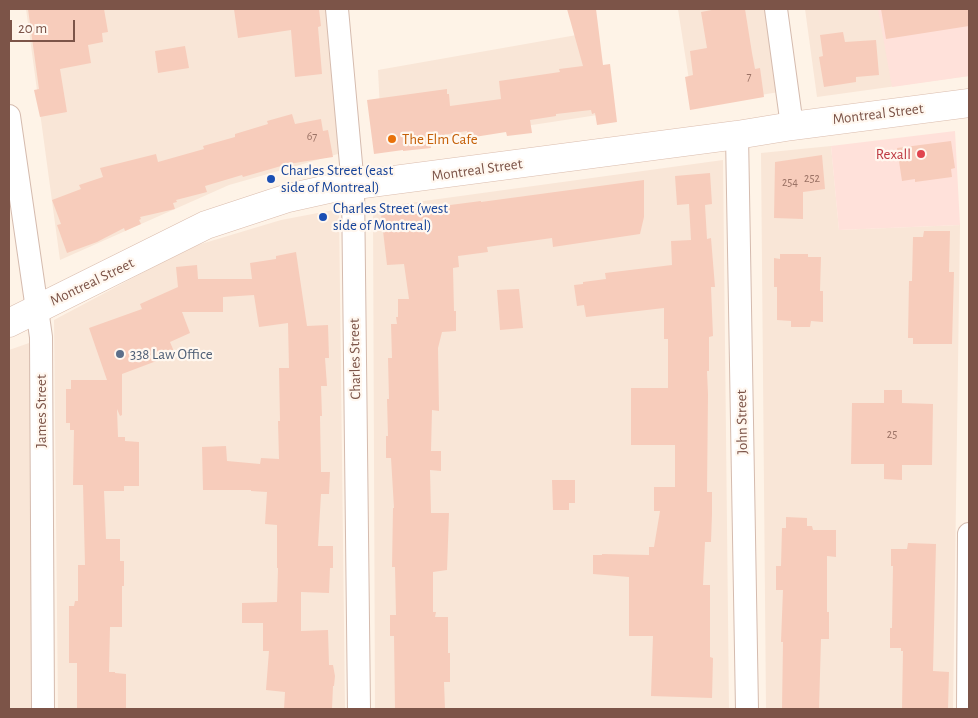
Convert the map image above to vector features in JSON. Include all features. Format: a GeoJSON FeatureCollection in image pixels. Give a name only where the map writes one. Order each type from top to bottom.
{"type":"FeatureCollection","features":[{"type":"Feature","properties":{"kind":"main road","name":"Montreal Street"},"geometry":{"type":"LineString","coordinates":[[9,323],[206,225],[288,198],[333,188],[969,103]]}},
{"type":"Feature","properties":{"kind":"street","name":"Charles Street"},"geometry":{"type":"LineString","coordinates":[[337,9],[353,186],[359,709]]}},
{"type":"Feature","properties":{"kind":"street"},"geometry":{"type":"LineString","coordinates":[[776,9],[792,126]]}},
{"type":"Feature","properties":{"kind":"street","name":"James Street"},"geometry":{"type":"LineString","coordinates":[[9,116],[41,344],[43,709]]}},
{"type":"Feature","properties":{"kind":"street","name":"John Street"},"geometry":{"type":"LineString","coordinates":[[737,135],[747,709]]}},
{"type":"Feature","properties":{"kind":"street"},"geometry":{"type":"LineString","coordinates":[[968,709],[969,534]]}},
{"type":"Feature","properties":{"kind":"shaded area"},"geometry":{"type":"Polygon","coordinates":[[[26,9],[327,9],[345,152],[229,185],[60,260],[26,9]]]}},
{"type":"Feature","properties":{"kind":"shaded area"},"geometry":{"type":"Polygon","coordinates":[[[678,9],[766,9],[779,92],[693,106],[678,9]]]}},
{"type":"Feature","properties":{"kind":"shaded area"},"geometry":{"type":"Polygon","coordinates":[[[805,9],[969,9],[969,76],[817,97],[805,9]]]}},
{"type":"Feature","properties":{"kind":"shaded area"},"geometry":{"type":"Polygon","coordinates":[[[878,9],[969,9],[969,76],[892,87],[878,9]]]}},
{"type":"Feature","properties":{"kind":"shaded area"},"geometry":{"type":"Polygon","coordinates":[[[588,33],[604,114],[382,148],[378,70],[588,33]]]}},
{"type":"Feature","properties":{"kind":"shaded area"},"geometry":{"type":"Polygon","coordinates":[[[955,131],[960,225],[839,230],[831,146],[955,131]]]}},
{"type":"Feature","properties":{"kind":"shaded area"},"geometry":{"type":"Polygon","coordinates":[[[831,146],[839,230],[960,225],[953,709],[766,709],[761,153],[831,146]]]}},
{"type":"Feature","properties":{"kind":"shaded area"},"geometry":{"type":"Polygon","coordinates":[[[723,160],[729,709],[375,709],[373,208],[723,160]]]}},
{"type":"Feature","properties":{"kind":"shaded area"},"geometry":{"type":"Polygon","coordinates":[[[339,209],[345,709],[58,709],[54,320],[191,247],[281,220],[339,209]]]}},
{"type":"Feature","properties":{"kind":"shaded area"},"geometry":{"type":"Polygon","coordinates":[[[32,342],[34,709],[9,709],[9,350],[32,342]]]}},
{"type":"Feature","properties":{"kind":"building"},"geometry":{"type":"Polygon","coordinates":[[[28,9],[104,9],[108,32],[102,33],[103,42],[88,45],[91,63],[60,69],[67,112],[40,117],[34,90],[39,89],[28,9]]]}},
{"type":"Feature","properties":{"kind":"building"},"geometry":{"type":"Polygon","coordinates":[[[234,9],[319,9],[321,26],[318,27],[322,74],[295,77],[291,30],[238,38],[234,9]]]}},
{"type":"Feature","properties":{"kind":"building"},"geometry":{"type":"Polygon","coordinates":[[[567,9],[596,9],[603,65],[610,64],[617,122],[597,125],[595,113],[592,114],[591,110],[556,114],[556,116],[530,120],[532,133],[507,136],[506,132],[468,138],[467,131],[430,137],[431,148],[374,154],[367,100],[447,89],[450,106],[501,99],[499,81],[560,72],[559,69],[583,66],[567,9]]]}},
{"type":"Feature","properties":{"kind":"building"},"geometry":{"type":"Polygon","coordinates":[[[717,9],[745,9],[755,69],[760,68],[764,97],[690,110],[685,77],[693,75],[690,51],[707,48],[701,12],[717,9]]]}},
{"type":"Feature","properties":{"kind":"building"},"geometry":{"type":"Polygon","coordinates":[[[881,9],[969,9],[969,26],[886,39],[881,9]]]}},
{"type":"Feature","properties":{"kind":"building"},"geometry":{"type":"Polygon","coordinates":[[[843,32],[845,42],[876,40],[879,75],[856,77],[856,82],[824,87],[819,57],[823,56],[820,35],[843,32]]]}},
{"type":"Feature","properties":{"kind":"building"},"geometry":{"type":"Polygon","coordinates":[[[185,46],[189,68],[158,73],[155,51],[185,46]]]}},
{"type":"Feature","properties":{"kind":"building"},"geometry":{"type":"Polygon","coordinates":[[[292,114],[295,124],[321,119],[323,131],[328,130],[333,157],[288,164],[205,186],[207,192],[176,200],[177,202],[173,203],[175,209],[140,217],[141,224],[125,231],[124,228],[97,242],[67,253],[57,225],[61,224],[52,200],[81,189],[79,185],[103,177],[100,168],[156,154],[158,162],[204,149],[203,146],[235,137],[235,134],[268,124],[267,121],[292,114]]]}},
{"type":"Feature","properties":{"kind":"building"},"geometry":{"type":"Polygon","coordinates":[[[951,141],[955,168],[951,169],[952,177],[915,182],[915,179],[902,181],[897,148],[951,141]]]}},
{"type":"Feature","properties":{"kind":"building"},"geometry":{"type":"Polygon","coordinates":[[[822,155],[825,189],[803,192],[803,219],[774,218],[775,162],[822,155]]]}},
{"type":"Feature","properties":{"kind":"building"},"geometry":{"type":"Polygon","coordinates":[[[710,173],[712,204],[705,205],[707,239],[711,238],[715,287],[711,287],[713,336],[709,337],[709,371],[707,371],[707,492],[712,492],[712,514],[711,542],[705,542],[703,585],[710,585],[710,657],[713,658],[712,698],[651,696],[653,636],[629,636],[629,577],[593,574],[593,555],[649,555],[649,547],[654,547],[660,511],[654,511],[654,487],[675,487],[675,445],[631,445],[631,388],[668,388],[668,339],[664,339],[664,308],[586,317],[584,305],[577,306],[574,285],[606,279],[605,273],[672,265],[671,241],[691,240],[689,204],[677,205],[675,176],[710,173]]]}},
{"type":"Feature","properties":{"kind":"building"},"geometry":{"type":"Polygon","coordinates":[[[644,180],[644,217],[640,234],[553,247],[552,238],[487,247],[488,252],[458,256],[459,267],[453,268],[456,331],[442,332],[438,348],[439,411],[432,410],[431,451],[441,451],[441,471],[430,470],[431,513],[449,513],[447,570],[433,572],[433,612],[436,612],[435,617],[448,617],[450,682],[444,682],[445,709],[395,709],[394,636],[390,636],[390,615],[396,615],[395,567],[392,567],[394,508],[391,458],[386,458],[386,436],[388,436],[387,399],[389,399],[388,358],[392,358],[391,324],[397,324],[398,299],[409,299],[404,264],[387,265],[381,214],[644,180]]]}},
{"type":"Feature","properties":{"kind":"building"},"geometry":{"type":"Polygon","coordinates":[[[924,231],[950,231],[949,272],[954,272],[952,344],[913,344],[913,338],[908,338],[909,281],[912,281],[913,237],[923,237],[924,231]]]}},
{"type":"Feature","properties":{"kind":"building"},"geometry":{"type":"Polygon","coordinates":[[[296,252],[307,326],[328,325],[329,358],[325,358],[327,386],[321,386],[322,416],[320,416],[321,472],[330,472],[329,494],[321,494],[318,546],[333,546],[333,568],[330,568],[329,593],[301,592],[301,631],[328,630],[329,665],[333,665],[335,676],[332,709],[284,709],[285,692],[266,690],[269,651],[263,651],[263,623],[242,623],[242,603],[277,602],[277,525],[265,524],[267,492],[203,490],[202,447],[226,446],[227,461],[260,464],[261,458],[279,459],[279,368],[289,368],[288,323],[259,327],[254,295],[223,297],[223,312],[182,312],[190,333],[170,342],[175,354],[122,374],[122,415],[120,416],[117,409],[118,437],[125,437],[125,441],[139,442],[139,486],[124,486],[124,491],[104,491],[106,539],[120,539],[120,561],[124,561],[122,627],[110,627],[109,672],[126,674],[126,709],[77,709],[77,663],[69,663],[69,606],[74,606],[75,601],[78,601],[78,565],[85,565],[83,485],[73,485],[74,430],[70,430],[70,423],[66,423],[66,389],[71,389],[71,380],[107,380],[89,328],[142,309],[140,304],[178,287],[176,267],[197,265],[198,279],[252,279],[250,263],[276,259],[276,256],[296,252]]]}},
{"type":"Feature","properties":{"kind":"building"},"geometry":{"type":"Polygon","coordinates":[[[780,254],[808,254],[808,257],[821,257],[820,291],[823,291],[823,322],[811,321],[810,327],[791,327],[791,321],[777,320],[777,287],[774,287],[774,258],[780,259],[780,254]]]}},
{"type":"Feature","properties":{"kind":"building"},"geometry":{"type":"Polygon","coordinates":[[[519,289],[523,328],[500,330],[497,290],[519,289]]]}},
{"type":"Feature","properties":{"kind":"building"},"geometry":{"type":"Polygon","coordinates":[[[884,390],[902,390],[902,403],[933,404],[932,465],[902,465],[902,480],[884,479],[884,464],[851,464],[852,403],[884,403],[884,390]]]}},
{"type":"Feature","properties":{"kind":"building"},"geometry":{"type":"Polygon","coordinates":[[[552,480],[575,480],[575,503],[569,503],[569,510],[553,510],[552,480]]]}},
{"type":"Feature","properties":{"kind":"building"},"geometry":{"type":"Polygon","coordinates":[[[786,517],[807,518],[807,526],[812,526],[813,530],[836,530],[836,557],[827,556],[829,639],[821,639],[819,709],[782,709],[783,642],[781,642],[783,590],[776,590],[776,566],[781,566],[782,528],[786,528],[786,517]]]}},
{"type":"Feature","properties":{"kind":"building"},"geometry":{"type":"Polygon","coordinates":[[[908,543],[936,544],[933,671],[949,672],[948,709],[902,709],[903,651],[901,651],[901,648],[890,648],[893,566],[891,566],[891,549],[907,549],[908,543]]]}},
{"type":"Feature","properties":{"kind":"place","name":"The Elm Cafe"},"geometry":{"type":"Point","coordinates":[392,139]}},
{"type":"Feature","properties":{"kind":"place","name":"Rexall"},"geometry":{"type":"Point","coordinates":[921,154]}},
{"type":"Feature","properties":{"kind":"place","name":"Charles Street (east side of Montreal)"},"geometry":{"type":"Point","coordinates":[271,179]}},
{"type":"Feature","properties":{"kind":"place","name":"Charles Street (west side of Montreal)"},"geometry":{"type":"Point","coordinates":[323,217]}},
{"type":"Feature","properties":{"kind":"place","name":"338 Law Office"},"geometry":{"type":"Point","coordinates":[120,354]}}]}
